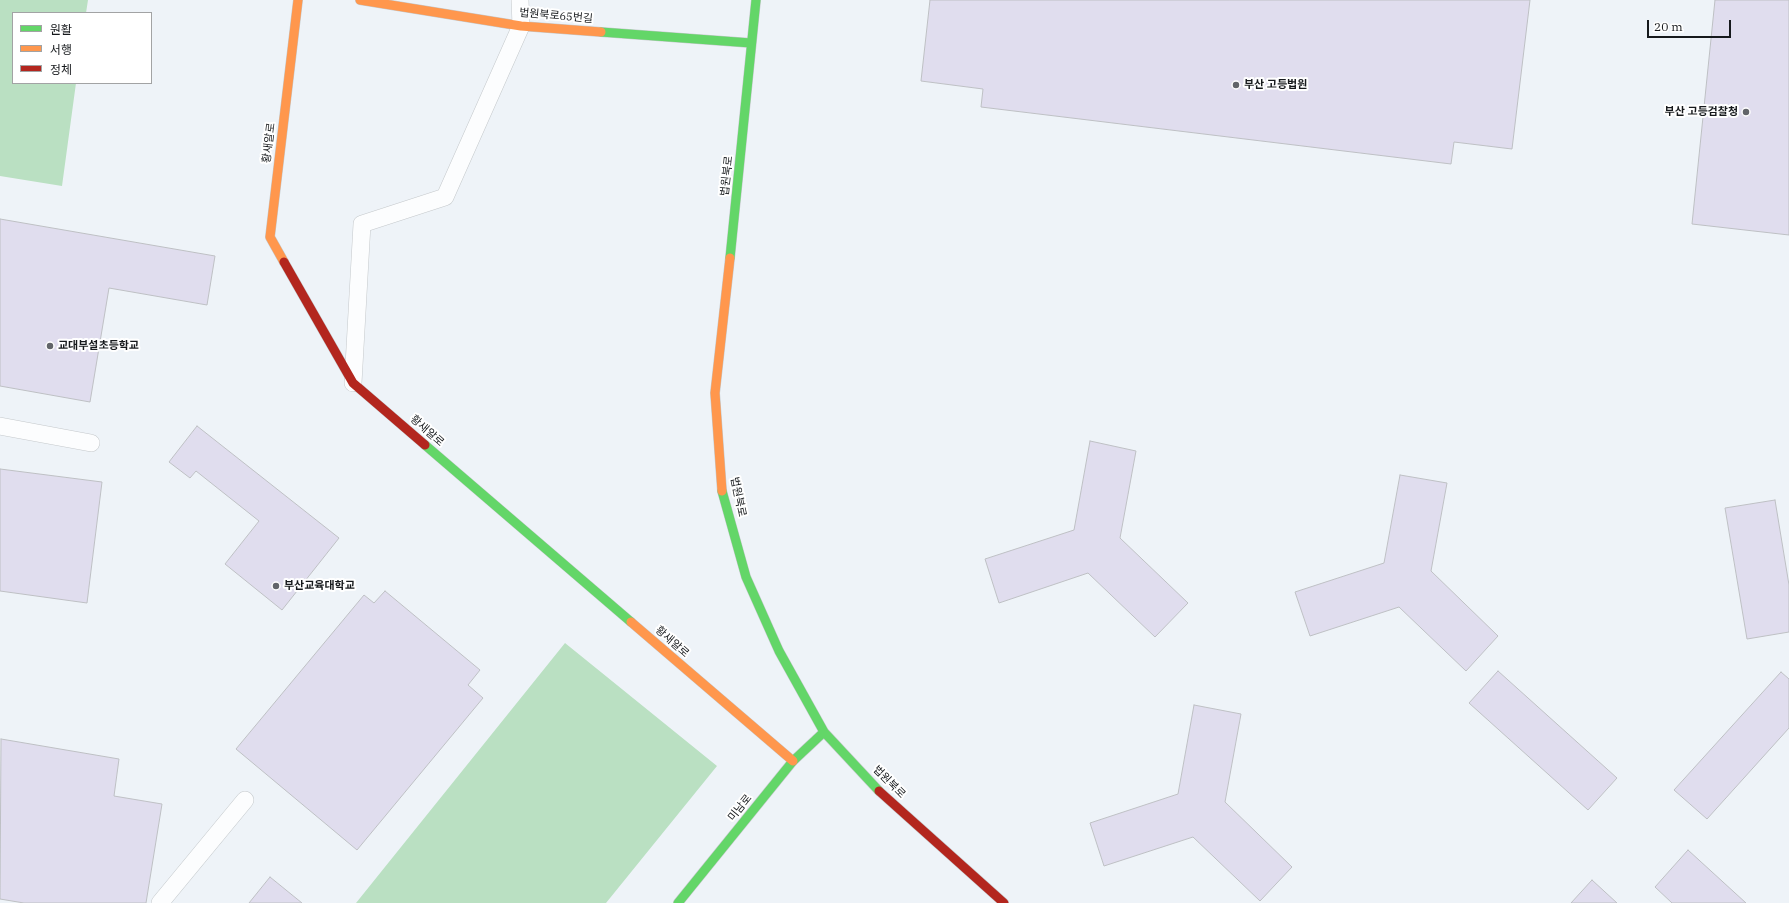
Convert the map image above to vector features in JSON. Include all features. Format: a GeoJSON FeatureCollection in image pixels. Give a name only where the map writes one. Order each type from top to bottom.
{"type":"FeatureCollection","features":[{"type":"Feature","properties":{"kind":"street","name":"황새알로"},"geometry":{"type":"LineString","coordinates":[[298,0],[270,237],[353,383],[793,761]]}},
{"type":"Feature","properties":{"kind":"street","name":"법원북로65번길"},"geometry":{"type":"LineString","coordinates":[[360,0],[521,26],[751,43]]}},
{"type":"Feature","properties":{"kind":"street","name":"법원북로"},"geometry":{"type":"LineString","coordinates":[[756,0],[745,119],[715,393],[722,492],[746,577],[779,651],[824,732],[885,797],[1004,903]]}},
{"type":"Feature","properties":{"kind":"street","name":"미남로"},"geometry":{"type":"LineString","coordinates":[[678,903],[793,761],[824,732]]}},
{"type":"Feature","properties":{"kind":"lane"},"geometry":{"type":"LineString","coordinates":[[353,383],[362,224],[445,197],[521,26],[520,0]]}},
{"type":"Feature","properties":{"kind":"lane"},"geometry":{"type":"LineString","coordinates":[[0,426],[91,442]]}},
{"type":"Feature","properties":{"kind":"lane"},"geometry":{"type":"LineString","coordinates":[[160,903],[244,800]]}},
{"type":"Feature","properties":{"kind":"green space"},"geometry":{"type":"Polygon","coordinates":[[[0,0],[88,0],[86,12],[12,12],[12,84],[76,84],[62,186],[0,176],[0,0]]]}},
{"type":"Feature","properties":{"kind":"green space"},"geometry":{"type":"Polygon","coordinates":[[[565,643],[717,766],[606,903],[356,903],[565,643]]]}},
{"type":"Feature","properties":{"kind":"building","name":"부산 고등법원"},"geometry":{"type":"Polygon","coordinates":[[[930,0],[1530,0],[1512,149],[1454,142],[1451,164],[981,107],[983,89],[921,81],[930,0]]]}},
{"type":"Feature","properties":{"kind":"building","name":"부산 고등검찰청"},"geometry":{"type":"Polygon","coordinates":[[[1715,0],[1789,0],[1789,235],[1692,224],[1715,0]]]}},
{"type":"Feature","properties":{"kind":"building","name":"교대부설초등학교"},"geometry":{"type":"Polygon","coordinates":[[[0,219],[215,256],[207,305],[109,288],[90,402],[0,386],[0,219]]]}},
{"type":"Feature","properties":{"kind":"building"},"geometry":{"type":"Polygon","coordinates":[[[197,426],[339,538],[282,610],[225,564],[259,521],[196,471],[190,478],[169,462],[197,426]]]}},
{"type":"Feature","properties":{"kind":"building"},"geometry":{"type":"Polygon","coordinates":[[[1090,441],[1136,451],[1120,538],[1188,603],[1155,637],[1088,573],[999,603],[985,559],[1074,530],[1090,441]]]}},
{"type":"Feature","properties":{"kind":"building"},"geometry":{"type":"Polygon","coordinates":[[[0,469],[102,482],[87,603],[0,591],[0,469]]]}},
{"type":"Feature","properties":{"kind":"building"},"geometry":{"type":"Polygon","coordinates":[[[1400,475],[1447,483],[1431,571],[1498,636],[1466,671],[1399,607],[1310,636],[1295,592],[1384,563],[1400,475]]]}},
{"type":"Feature","properties":{"kind":"building"},"geometry":{"type":"Polygon","coordinates":[[[1775,500],[1789,585],[1789,632],[1747,639],[1725,508],[1775,500]]]}},
{"type":"Feature","properties":{"kind":"building"},"geometry":{"type":"Polygon","coordinates":[[[385,591],[480,670],[468,685],[483,698],[357,850],[236,749],[364,595],[374,603],[385,591]]]}},
{"type":"Feature","properties":{"kind":"building"},"geometry":{"type":"Polygon","coordinates":[[[1498,671],[1617,778],[1588,810],[1469,703],[1498,671]]]}},
{"type":"Feature","properties":{"kind":"building"},"geometry":{"type":"Polygon","coordinates":[[[1781,672],[1789,679],[1789,728],[1707,819],[1674,790],[1781,672]]]}},
{"type":"Feature","properties":{"kind":"building"},"geometry":{"type":"Polygon","coordinates":[[[1194,705],[1241,714],[1225,802],[1292,867],[1260,901],[1193,837],[1104,866],[1090,823],[1178,794],[1194,705]]]}},
{"type":"Feature","properties":{"kind":"building"},"geometry":{"type":"Polygon","coordinates":[[[1,739],[119,759],[114,796],[162,804],[146,903],[24,903],[0,899],[1,739]]]}},
{"type":"Feature","properties":{"kind":"building"},"geometry":{"type":"Polygon","coordinates":[[[1688,850],[1746,903],[1672,903],[1655,887],[1688,850]]]}},
{"type":"Feature","properties":{"kind":"building"},"geometry":{"type":"Polygon","coordinates":[[[270,877],[302,903],[249,903],[270,877]]]}},
{"type":"Feature","properties":{"kind":"building"},"geometry":{"type":"Polygon","coordinates":[[[1592,880],[1617,903],[1571,903],[1592,880]]]}},
{"type":"Feature","properties":{"kind":"traffic: fast"},"geometry":{"type":"LineString","coordinates":[[730,258],[756,0]]}},
{"type":"Feature","properties":{"kind":"traffic: fast"},"geometry":{"type":"LineString","coordinates":[[601,32],[751,43]]}},
{"type":"Feature","properties":{"kind":"traffic: fast"},"geometry":{"type":"LineString","coordinates":[[425,445],[631,622]]}},
{"type":"Feature","properties":{"kind":"traffic: fast"},"geometry":{"type":"LineString","coordinates":[[722,491],[746,577],[779,651],[824,732],[879,791]]}},
{"type":"Feature","properties":{"kind":"traffic: fast"},"geometry":{"type":"LineString","coordinates":[[678,903],[793,761],[824,732]]}},
{"type":"Feature","properties":{"kind":"traffic: slow"},"geometry":{"type":"LineString","coordinates":[[284,262],[270,237],[298,0]]}},
{"type":"Feature","properties":{"kind":"traffic: slow"},"geometry":{"type":"LineString","coordinates":[[360,0],[521,26],[601,32]]}},
{"type":"Feature","properties":{"kind":"traffic: slow"},"geometry":{"type":"LineString","coordinates":[[722,491],[715,393],[730,258]]}},
{"type":"Feature","properties":{"kind":"traffic: slow"},"geometry":{"type":"LineString","coordinates":[[631,622],[793,761]]}},
{"type":"Feature","properties":{"kind":"traffic: jam"},"geometry":{"type":"LineString","coordinates":[[284,262],[353,383],[425,445]]}},
{"type":"Feature","properties":{"kind":"traffic: jam"},"geometry":{"type":"LineString","coordinates":[[879,791],[1004,903]]}},
{"type":"Feature","properties":{"kind":"place","name":"부산 고등법원"},"geometry":{"type":"Point","coordinates":[1236,85]}},
{"type":"Feature","properties":{"kind":"place","name":"부산 고등검찰청"},"geometry":{"type":"Point","coordinates":[1746,112]}},
{"type":"Feature","properties":{"kind":"place","name":"교대부설초등학교"},"geometry":{"type":"Point","coordinates":[50,346]}},
{"type":"Feature","properties":{"kind":"place","name":"부산교육대학교"},"geometry":{"type":"Point","coordinates":[276,586]}}]}
